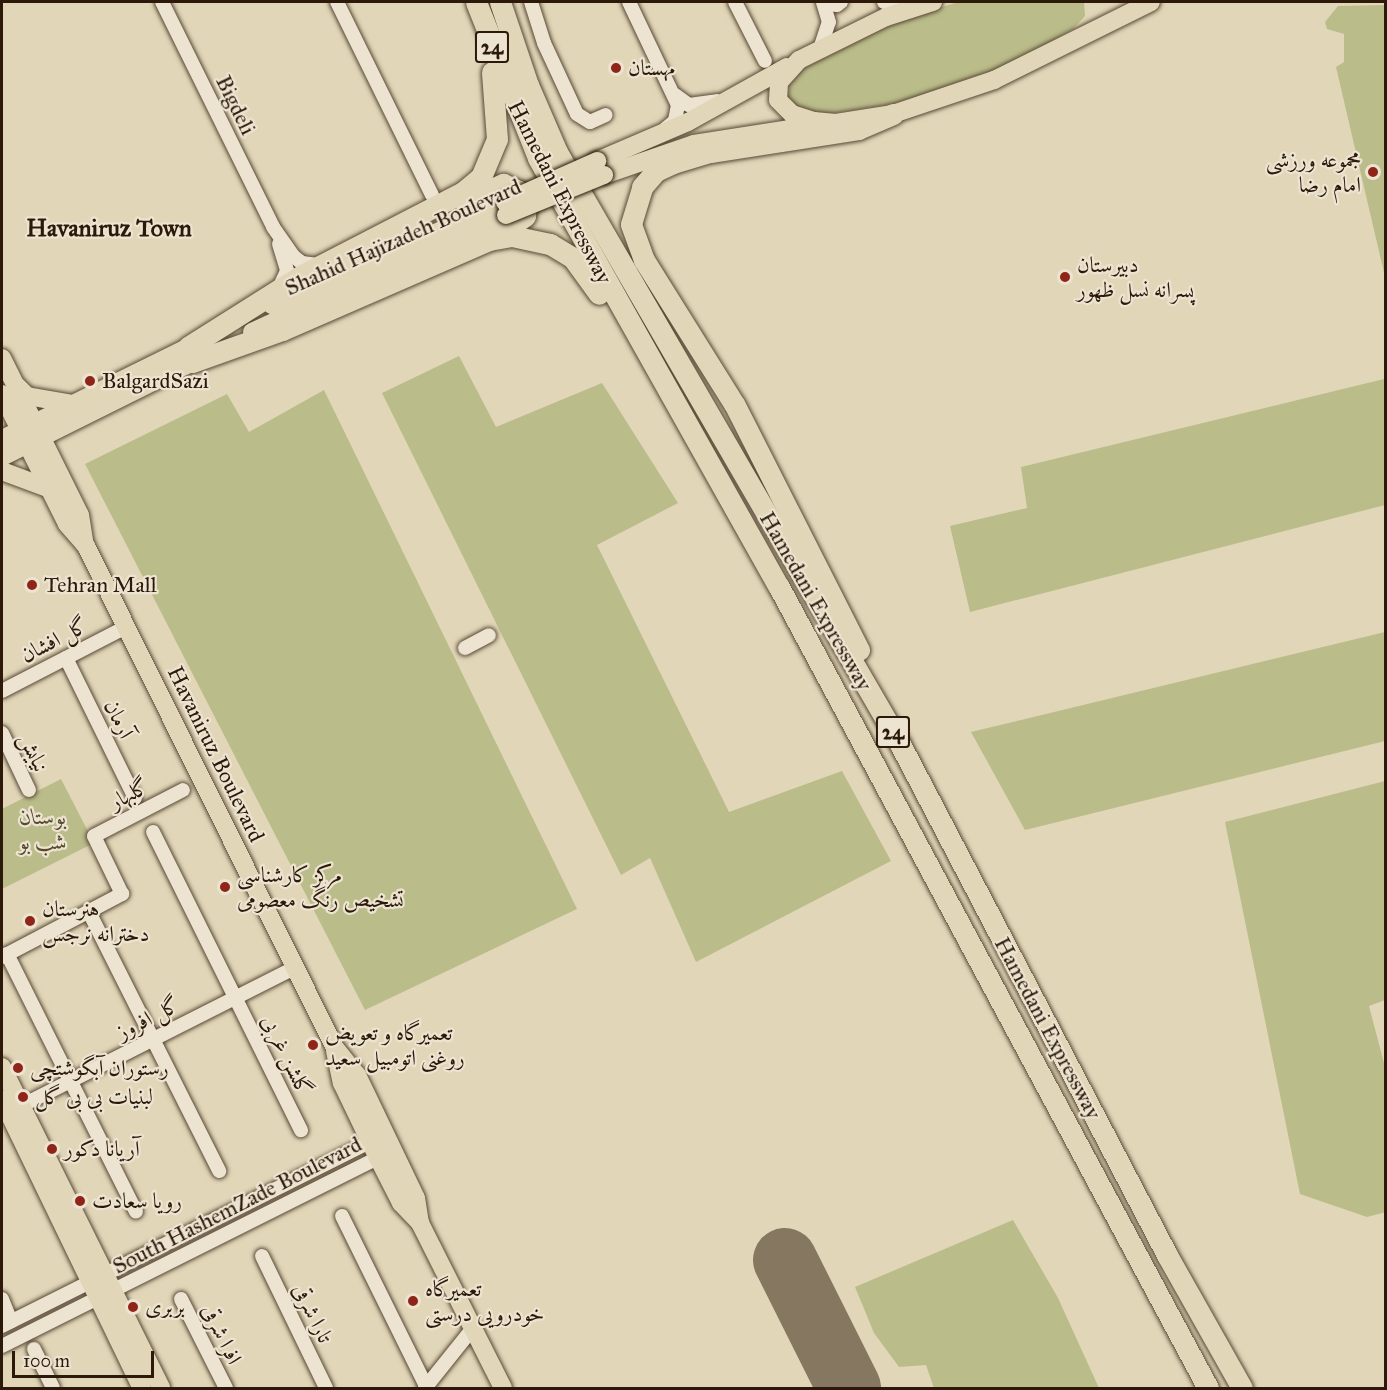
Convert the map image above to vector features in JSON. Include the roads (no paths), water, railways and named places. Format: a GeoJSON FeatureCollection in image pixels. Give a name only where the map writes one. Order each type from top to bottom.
{"type":"FeatureCollection","features":[{"type":"Feature","properties":{"kind":"highway"},"geometry":{"type":"LineString","coordinates":[[370,243],[463,192],[481,177],[490,161],[497,139],[496,92],[476,2]]}},
{"type":"Feature","properties":{"kind":"highway","name":"Hamedani Expressway"},"geometry":{"type":"LineString","coordinates":[[476,2],[538,158],[779,587],[1208,1389]]}},
{"type":"Feature","properties":{"kind":"highway","name":"Hamedani Expressway"},"geometry":{"type":"LineString","coordinates":[[500,2],[528,85],[557,152],[900,744],[1167,1255],[1242,1389]]}},
{"type":"Feature","properties":{"kind":"highway"},"geometry":{"type":"LineString","coordinates":[[893,114],[858,129],[710,152],[673,163],[656,171],[642,187],[631,224],[644,260],[744,423],[838,604],[900,744]]}},
{"type":"Feature","properties":{"kind":"highway"},"geometry":{"type":"LineString","coordinates":[[503,184],[512,186],[523,199],[525,216],[512,228],[489,240],[282,330],[190,355],[271,294],[323,265],[503,184]]}},
{"type":"Feature","properties":{"kind":"highway"},"geometry":{"type":"LineString","coordinates":[[489,240],[532,238],[573,258],[606,305],[701,466],[779,587]]}},
{"type":"Feature","properties":{"kind":"main road","name":"Shahid Hajizadeh Boulevard"},"geometry":{"type":"LineString","coordinates":[[31,433],[190,355],[506,208],[600,168],[820,49],[910,7],[933,2]]}},
{"type":"Feature","properties":{"kind":"main road","name":"Shahid Hajizadeh Boulevard"},"geometry":{"type":"LineString","coordinates":[[600,168],[694,144],[893,114],[994,80],[1151,2]]}},
{"type":"Feature","properties":{"kind":"main road"},"geometry":{"type":"LineString","coordinates":[[799,60],[779,82],[778,100],[802,119],[836,123]]}},
{"type":"Feature","properties":{"kind":"main road","name":"Shahid Hajizadeh Boulevard"},"geometry":{"type":"LineString","coordinates":[[31,433],[75,404],[190,355]]}},
{"type":"Feature","properties":{"kind":"main road","name":"Havaniruz Boulevard"},"geometry":{"type":"LineString","coordinates":[[2,358],[8,388],[31,433],[80,515],[86,546],[334,1048],[342,1083],[382,1146],[400,1203],[420,1223],[503,1389]]}},
{"type":"Feature","properties":{"kind":"main road"},"geometry":{"type":"LineString","coordinates":[[8,388],[27,396],[75,404]]}},
{"type":"Feature","properties":{"kind":"main road"},"geometry":{"type":"LineString","coordinates":[[2,439],[31,433]]}},
{"type":"Feature","properties":{"kind":"main road"},"geometry":{"type":"LineString","coordinates":[[2,457],[31,433]]}},
{"type":"Feature","properties":{"kind":"main road","name":"Havaniruz Boulevard"},"geometry":{"type":"LineString","coordinates":[[31,433],[50,489],[66,524],[86,546]]}},
{"type":"Feature","properties":{"kind":"main road"},"geometry":{"type":"LineString","coordinates":[[2,471],[50,489]]}},
{"type":"Feature","properties":{"kind":"main road"},"geometry":{"type":"LineString","coordinates":[[2,1067],[106,1294],[142,1389]]}},
{"type":"Feature","properties":{"kind":"main road"},"geometry":{"type":"LineString","coordinates":[[2,1100],[98,1277]]}},
{"type":"Feature","properties":{"kind":"main road"},"geometry":{"type":"LineString","coordinates":[[106,1294],[161,1389]]}},
{"type":"Feature","properties":{"kind":"street","name":"Bigdeli"},"geometry":{"type":"LineString","coordinates":[[162,2],[273,227]]}},
{"type":"Feature","properties":{"kind":"street"},"geometry":{"type":"LineString","coordinates":[[336,2],[432,195]]}},
{"type":"Feature","properties":{"kind":"street"},"geometry":{"type":"LineString","coordinates":[[531,2],[544,43],[577,114],[590,122],[606,115]]}},
{"type":"Feature","properties":{"kind":"street"},"geometry":{"type":"LineString","coordinates":[[629,2],[675,95],[679,113],[669,127],[656,136]]}},
{"type":"Feature","properties":{"kind":"street"},"geometry":{"type":"LineString","coordinates":[[735,2],[765,61]]}},
{"type":"Feature","properties":{"kind":"street"},"geometry":{"type":"LineString","coordinates":[[820,49],[830,22],[824,2],[837,5],[841,2]]}},
{"type":"Feature","properties":{"kind":"street"},"geometry":{"type":"LineString","coordinates":[[884,2],[910,7]]}},
{"type":"Feature","properties":{"kind":"street"},"geometry":{"type":"LineString","coordinates":[[675,95],[689,105],[699,105],[741,93]]}},
{"type":"Feature","properties":{"kind":"street"},"geometry":{"type":"LineString","coordinates":[[273,227],[302,263],[323,265]]}},
{"type":"Feature","properties":{"kind":"street"},"geometry":{"type":"LineString","coordinates":[[271,294],[286,279],[287,271],[273,227]]}},
{"type":"Feature","properties":{"kind":"street","name":"گل افشان"},"geometry":{"type":"LineString","coordinates":[[2,691],[126,627]]}},
{"type":"Feature","properties":{"kind":"street"},"geometry":{"type":"LineString","coordinates":[[465,648],[489,635]]}},
{"type":"Feature","properties":{"kind":"street","name":"آرمان"},"geometry":{"type":"LineString","coordinates":[[66,658],[135,798]]}},
{"type":"Feature","properties":{"kind":"street","name":"نیایش"},"geometry":{"type":"LineString","coordinates":[[2,733],[29,790]]}},
{"type":"Feature","properties":{"kind":"street","name":"گلبهار"},"geometry":{"type":"LineString","coordinates":[[89,912],[122,894],[94,836],[183,790]]}},
{"type":"Feature","properties":{"kind":"street","name":"گلشن غربی"},"geometry":{"type":"LineString","coordinates":[[153,832],[301,1130]]}},
{"type":"Feature","properties":{"kind":"street"},"geometry":{"type":"LineString","coordinates":[[136,1212],[71,1080],[4,955],[89,912],[219,1171]]}},
{"type":"Feature","properties":{"kind":"street","name":"گل افروز"},"geometry":{"type":"LineString","coordinates":[[21,1106],[294,968]]}},
{"type":"Feature","properties":{"kind":"street","name":"South HashemZade Boulevard"},"geometry":{"type":"LineString","coordinates":[[6,1323],[98,1277],[382,1146]]}},
{"type":"Feature","properties":{"kind":"street","name":"South HashemZade Boulevard"},"geometry":{"type":"LineString","coordinates":[[2,1346],[106,1294],[382,1146]]}},
{"type":"Feature","properties":{"kind":"street"},"geometry":{"type":"LineString","coordinates":[[342,1216],[426,1388],[473,1328]]}},
{"type":"Feature","properties":{"kind":"street","name":"تارا شرقی"},"geometry":{"type":"LineString","coordinates":[[262,1256],[326,1389]]}},
{"type":"Feature","properties":{"kind":"street"},"geometry":{"type":"LineString","coordinates":[[2,1299],[6,1323]]}},
{"type":"Feature","properties":{"kind":"street","name":"افرا شرقی"},"geometry":{"type":"LineString","coordinates":[[181,1299],[226,1389]]}},
{"type":"Feature","properties":{"kind":"street"},"geometry":{"type":"LineString","coordinates":[[33,1349],[53,1389]]}},
{"type":"Feature","properties":{"kind":"place","name":"مهستان"},"geometry":{"type":"Point","coordinates":[616,68]}},
{"type":"Feature","properties":{"kind":"place","name":"مجموعه ورزشی امام رضا"},"geometry":{"type":"Point","coordinates":[1373,172]}},
{"type":"Feature","properties":{"kind":"place","name":"دبیرستان پسرانه نسل ظهور"},"geometry":{"type":"Point","coordinates":[1065,277]}},
{"type":"Feature","properties":{"kind":"place","name":"BalgardSazi"},"geometry":{"type":"Point","coordinates":[90,381]}},
{"type":"Feature","properties":{"kind":"place","name":"Tehran Mall"},"geometry":{"type":"Point","coordinates":[32,585]}},
{"type":"Feature","properties":{"kind":"place","name":"مرکز کارشناسی تشخیص رنگ معصومی"},"geometry":{"type":"Point","coordinates":[225,887]}},
{"type":"Feature","properties":{"kind":"place","name":"هنرستان دخترانه نرجس"},"geometry":{"type":"Point","coordinates":[30,921]}},
{"type":"Feature","properties":{"kind":"place","name":"تعمیرگاه و تعویض روغنی اتومبیل سعید"},"geometry":{"type":"Point","coordinates":[313,1045]}},
{"type":"Feature","properties":{"kind":"place","name":"رستوران آبگوشتچی"},"geometry":{"type":"Point","coordinates":[18,1068]}},
{"type":"Feature","properties":{"kind":"place","name":"لبنیات بی بی گل"},"geometry":{"type":"Point","coordinates":[23,1097]}},
{"type":"Feature","properties":{"kind":"place","name":"آریانا دکور"},"geometry":{"type":"Point","coordinates":[52,1149]}},
{"type":"Feature","properties":{"kind":"place","name":"رویا سعادت"},"geometry":{"type":"Point","coordinates":[80,1201]}},
{"type":"Feature","properties":{"kind":"place","name":"تعمیرگاه خودرویی درستی"},"geometry":{"type":"Point","coordinates":[413,1301]}},
{"type":"Feature","properties":{"kind":"place","name":"بربری"},"geometry":{"type":"Point","coordinates":[133,1307]}},
{"type":"Feature","properties":{"kind":"district","name":"Havaniruz Town"},"geometry":{"type":"Point","coordinates":[109,229]}},
{"type":"Feature","properties":{"kind":"park label","name":"بوستان شب بو"},"geometry":{"type":"Point","coordinates":[43,828]}}]}
